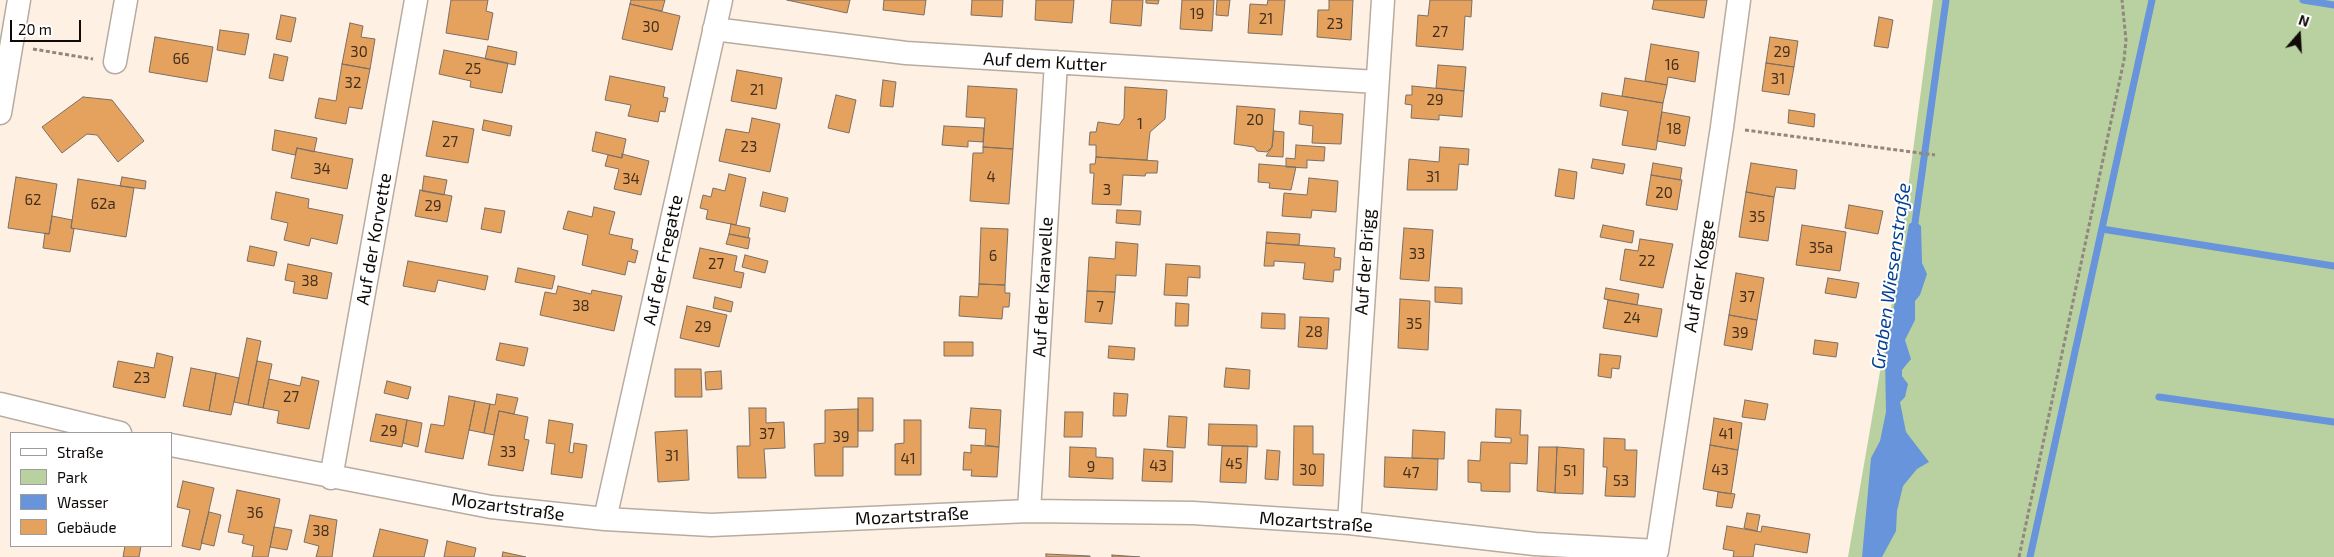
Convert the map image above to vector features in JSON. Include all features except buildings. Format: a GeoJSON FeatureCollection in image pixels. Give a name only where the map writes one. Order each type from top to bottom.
{"type":"FeatureCollection","features":[{"type":"Feature","properties":{"kind":"street"},"geometry":{"type":"LineString","coordinates":[[0,113],[18,0]]}},
{"type":"Feature","properties":{"kind":"street"},"geometry":{"type":"LineString","coordinates":[[115,62],[126,0]]}},
{"type":"Feature","properties":{"kind":"street","name":"Auf der Korvette"},"geometry":{"type":"LineString","coordinates":[[331,478],[416,0]]}},
{"type":"Feature","properties":{"kind":"street","name":"Auf der Fregatte"},"geometry":{"type":"LineString","coordinates":[[605,519],[720,0]]}},
{"type":"Feature","properties":{"kind":"street","name":"Auf der Brigg"},"geometry":{"type":"LineString","coordinates":[[1349,523],[1382,0]]}},
{"type":"Feature","properties":{"kind":"street","name":"Auf der Kogge"},"geometry":{"type":"LineString","coordinates":[[1657,551],[1722,127],[1739,0]]}},
{"type":"Feature","properties":{"kind":"street","name":"Auf dem Kutter"},"geometry":{"type":"LineString","coordinates":[[714,29],[906,53],[1377,82]]}},
{"type":"Feature","properties":{"kind":"street","name":"Auf der Karavelle"},"geometry":{"type":"LineString","coordinates":[[1029,511],[1056,62]]}},
{"type":"Feature","properties":{"kind":"street"},"geometry":{"type":"LineString","coordinates":[[0,404],[116,432]]}},
{"type":"Feature","properties":{"kind":"street","name":"Mozartstraße"},"geometry":{"type":"LineString","coordinates":[[172,445],[331,478],[491,507],[605,519],[711,525],[1029,511],[1193,514],[1349,523],[1534,544],[1657,551]]}},
{"type":"Feature","properties":{"kind":"path"},"geometry":{"type":"LineString","coordinates":[[2020,557],[2124,60],[2126,40],[2122,0]]}},
{"type":"Feature","properties":{"kind":"path"},"geometry":{"type":"LineString","coordinates":[[10,46],[115,62]]}},
{"type":"Feature","properties":{"kind":"path"},"geometry":{"type":"LineString","coordinates":[[1722,127],[1935,155]]}},
{"type":"Feature","properties":{"kind":"green space"},"geometry":{"type":"Polygon","coordinates":[[[1933,0],[2334,0],[2334,557],[1848,557],[1896,279],[1933,0]]]}},
{"type":"Feature","properties":{"kind":"water"},"geometry":{"type":"Polygon","coordinates":[[[1915,221],[1921,226],[1922,263],[1927,274],[1920,295],[1915,301],[1915,320],[1905,340],[1911,359],[1902,370],[1902,376],[1908,384],[1905,397],[1900,402],[1906,432],[1929,462],[1917,469],[1903,486],[1897,511],[1896,531],[1882,557],[1862,557],[1871,458],[1880,441],[1886,412],[1885,356],[1909,224],[1915,221]]]}},
{"type":"Feature","properties":{"kind":"waterway","name":"Graben Wiesenstraße"},"geometry":{"type":"LineString","coordinates":[[1914,230],[1946,0]]}},
{"type":"Feature","properties":{"kind":"waterway"},"geometry":{"type":"LineString","coordinates":[[2030,557],[2152,0]]}},
{"type":"Feature","properties":{"kind":"waterway"},"geometry":{"type":"LineString","coordinates":[[2303,0],[2334,5]]}},
{"type":"Feature","properties":{"kind":"waterway"},"geometry":{"type":"LineString","coordinates":[[2102,229],[2334,266]]}},
{"type":"Feature","properties":{"kind":"waterway"},"geometry":{"type":"LineString","coordinates":[[2159,397],[2334,422]]}}]}
